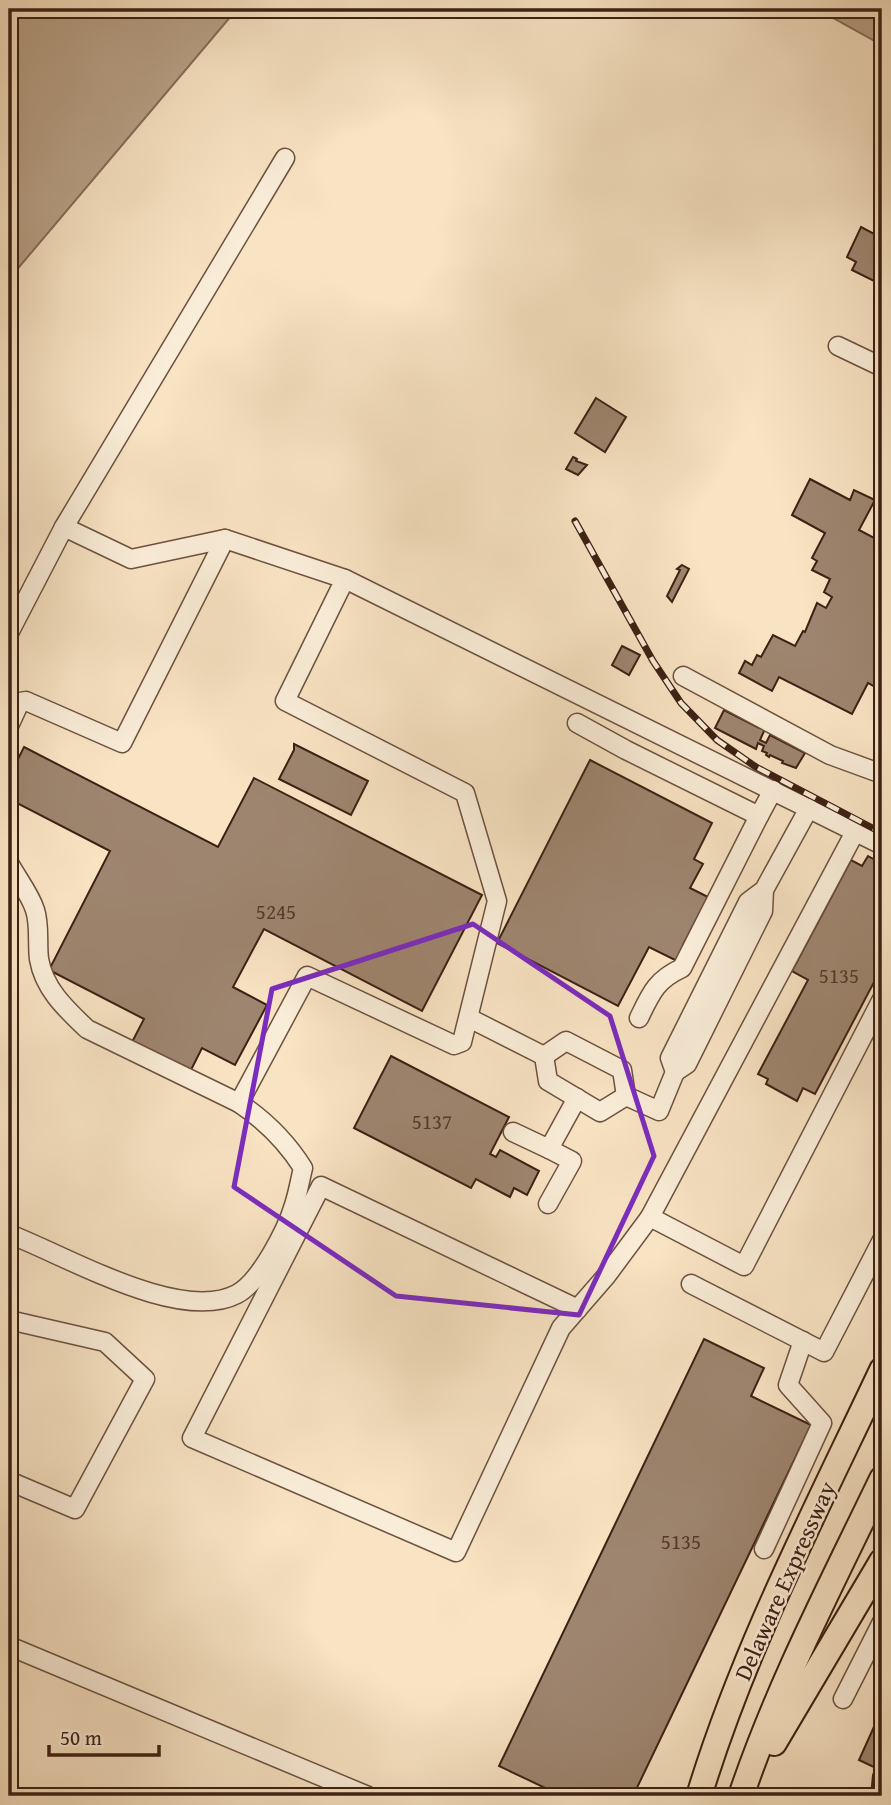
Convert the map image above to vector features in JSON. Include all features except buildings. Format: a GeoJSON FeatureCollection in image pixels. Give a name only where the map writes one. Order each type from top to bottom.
{"type":"FeatureCollection","features":[{"type":"Feature","properties":{"kind":"highway","name":"Delaware Expressway"},"geometry":{"type":"LineString","coordinates":[[699,1796],[713,1749],[743,1671],[879,1377]]}},
{"type":"Feature","properties":{"kind":"highway","name":"Delaware Expressway"},"geometry":{"type":"LineString","coordinates":[[743,1796],[761,1742],[795,1660],[882,1479]]}},
{"type":"Feature","properties":{"kind":"highway"},"geometry":{"type":"LineString","coordinates":[[743,1796],[882,1561]]}},
{"type":"Feature","properties":{"kind":"lane"},"geometry":{"type":"LineString","coordinates":[[9,633],[64,527],[285,158]]}},
{"type":"Feature","properties":{"kind":"lane"},"geometry":{"type":"LineString","coordinates":[[838,346],[882,366]]}},
{"type":"Feature","properties":{"kind":"lane"},"geometry":{"type":"LineString","coordinates":[[64,527],[131,559],[225,539],[345,579],[882,845]]}},
{"type":"Feature","properties":{"kind":"lane"},"geometry":{"type":"LineString","coordinates":[[9,726],[20,702],[26,701],[122,743],[225,539]]}},
{"type":"Feature","properties":{"kind":"lane"},"geometry":{"type":"LineString","coordinates":[[239,1103],[307,976],[454,1045],[462,1042],[498,901],[465,793],[285,701],[345,579]]}},
{"type":"Feature","properties":{"kind":"lane"},"geometry":{"type":"LineString","coordinates":[[683,676],[830,755],[882,775]]}},
{"type":"Feature","properties":{"kind":"lane"},"geometry":{"type":"LineString","coordinates":[[577,723],[759,816]]}},
{"type":"Feature","properties":{"kind":"lane"},"geometry":{"type":"LineString","coordinates":[[639,1018],[652,990],[667,975],[682,968],[773,790]]}},
{"type":"Feature","properties":{"kind":"lane"},"geometry":{"type":"LineString","coordinates":[[626,1096],[659,1111],[676,1072],[670,1058],[748,902],[764,890],[809,808]]}},
{"type":"Feature","properties":{"kind":"lane"},"geometry":{"type":"LineString","coordinates":[[578,1309],[321,1186],[192,1437],[456,1552],[561,1328],[578,1309],[607,1275],[650,1217],[849,829]]}},
{"type":"Feature","properties":{"kind":"lane"},"geometry":{"type":"LineString","coordinates":[[9,863],[35,909],[43,974],[54,994],[70,1013],[87,1029],[239,1103],[263,1119],[292,1150],[303,1168],[294,1206],[281,1236],[253,1280],[238,1294],[218,1300],[180,1301],[136,1288],[9,1234]]}},
{"type":"Feature","properties":{"kind":"lane"},"geometry":{"type":"LineString","coordinates":[[650,1217],[744,1266],[882,999]]}},
{"type":"Feature","properties":{"kind":"lane"},"geometry":{"type":"LineString","coordinates":[[469,1018],[544,1056]]}},
{"type":"Feature","properties":{"kind":"lane"},"geometry":{"type":"LineString","coordinates":[[544,1056],[566,1041],[622,1070],[626,1096]]}},
{"type":"Feature","properties":{"kind":"lane"},"geometry":{"type":"LineString","coordinates":[[544,1056],[548,1081],[600,1112],[626,1096]]}},
{"type":"Feature","properties":{"kind":"lane"},"geometry":{"type":"LineString","coordinates":[[549,1149],[577,1098]]}},
{"type":"Feature","properties":{"kind":"lane"},"geometry":{"type":"LineString","coordinates":[[513,1132],[572,1161],[548,1204]]}},
{"type":"Feature","properties":{"kind":"lane"},"geometry":{"type":"LineString","coordinates":[[691,1284],[824,1352],[882,1240]]}},
{"type":"Feature","properties":{"kind":"lane"},"geometry":{"type":"LineString","coordinates":[[9,1320],[105,1342],[145,1379],[75,1509],[10,1484]]}},
{"type":"Feature","properties":{"kind":"lane"},"geometry":{"type":"LineString","coordinates":[[764,1549],[822,1423],[788,1385],[803,1341]]}},
{"type":"Feature","properties":{"kind":"lane"},"geometry":{"type":"LineString","coordinates":[[843,1699],[882,1622]]}},
{"type":"Feature","properties":{"kind":"lane"},"geometry":{"type":"LineString","coordinates":[[9,1646],[368,1796]]}},
{"type":"Feature","properties":{"kind":"highlighted area"},"geometry":{"type":"Polygon","coordinates":[[[473,924],[610,1016],[654,1156],[579,1315],[396,1296],[234,1187],[272,989],[473,924]]]}},
{"type":"Feature","properties":{"kind":"shaded area"},"geometry":{"type":"Polygon","coordinates":[[[9,9],[237,9],[9,279],[9,9]]]}},
{"type":"Feature","properties":{"kind":"shaded area"},"geometry":{"type":"Polygon","coordinates":[[[817,9],[882,9],[882,45],[817,9]]]}},
{"type":"Feature","properties":{"kind":"railway"},"geometry":{"type":"LineString","coordinates":[[575,521],[653,661],[681,703],[717,740],[756,767],[882,833]]}}]}
